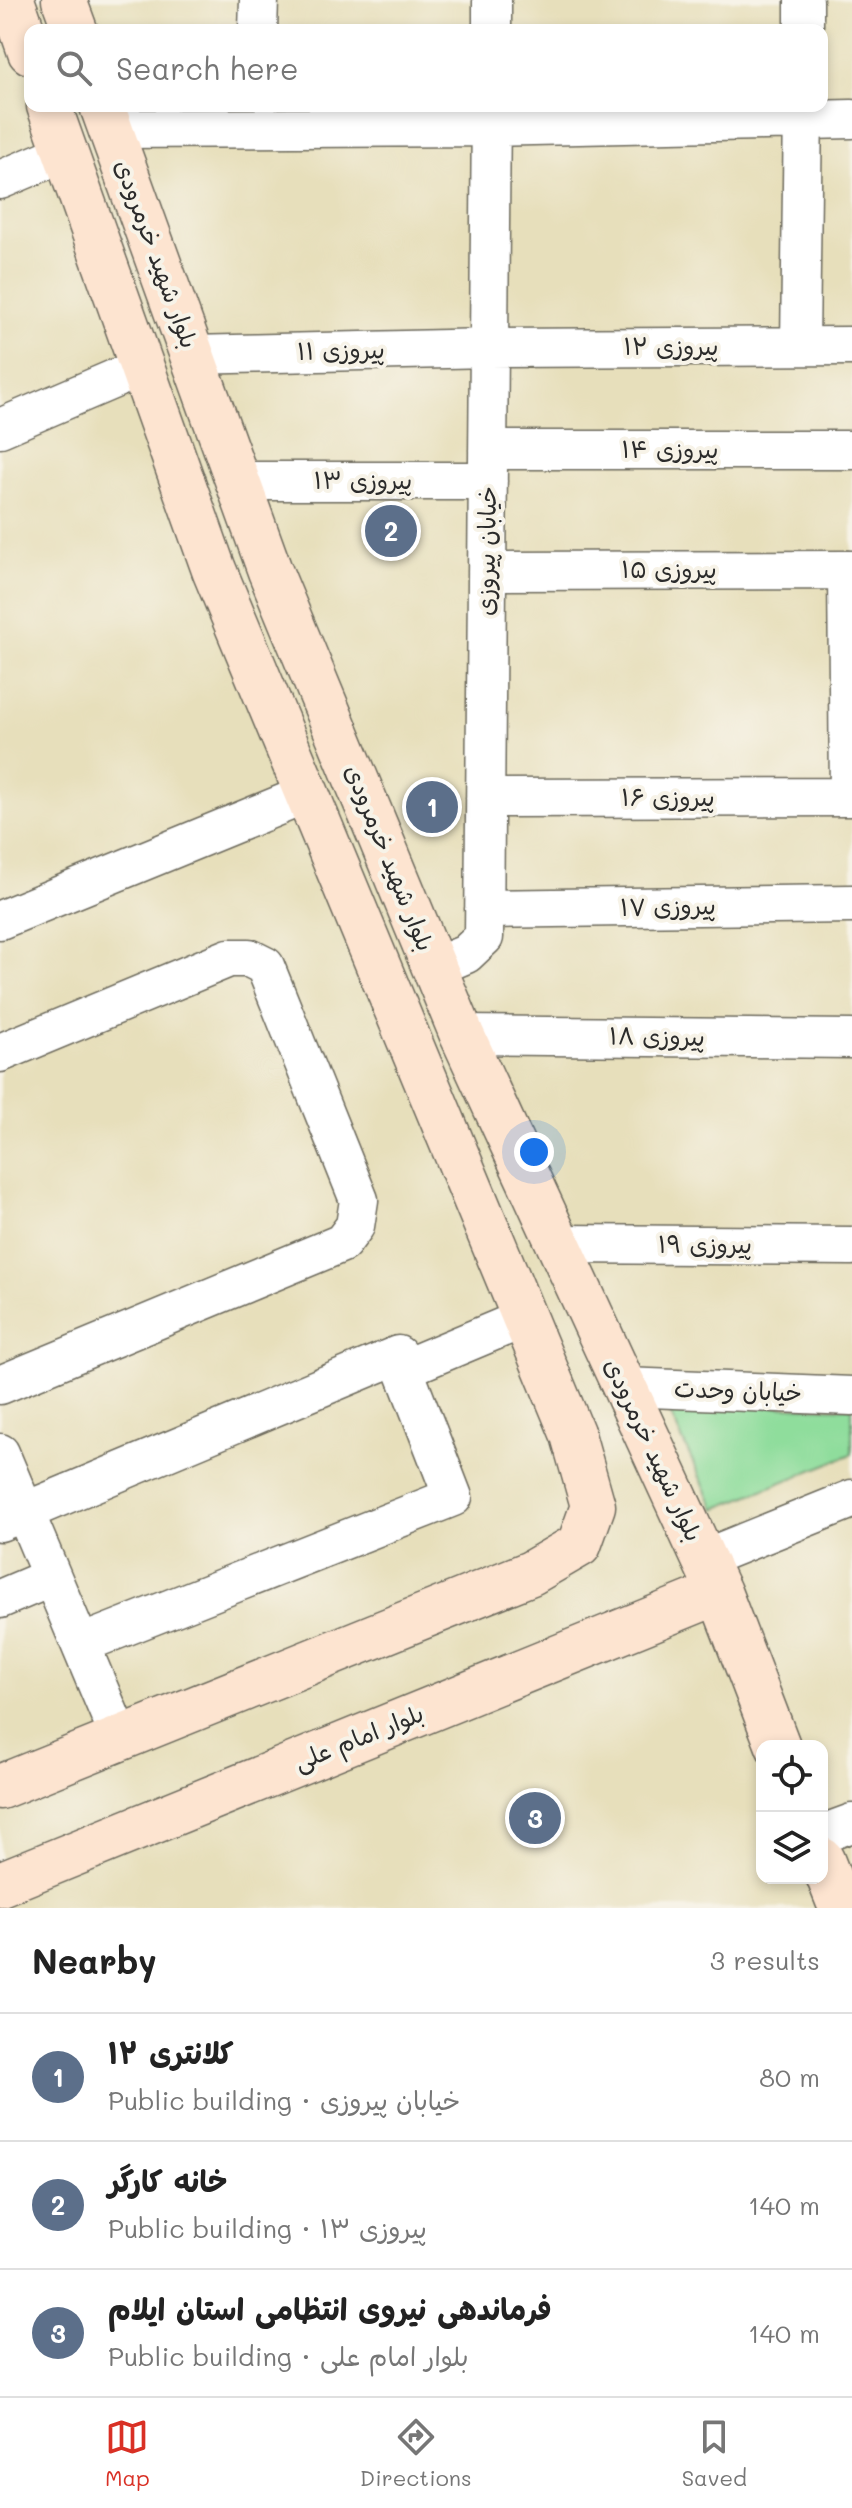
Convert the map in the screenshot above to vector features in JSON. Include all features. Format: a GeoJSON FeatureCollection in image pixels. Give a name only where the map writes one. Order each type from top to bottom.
{"type":"FeatureCollection","features":[{"type":"Feature","properties":{"kind":"main road"},"geometry":{"type":"LineString","coordinates":[[12,0],[24,35]]}},
{"type":"Feature","properties":{"kind":"main road"},"geometry":{"type":"LineString","coordinates":[[64,0],[73,24]]}},
{"type":"Feature","properties":{"kind":"main road","name":"بلوار شهید خرمرودی"},"geometry":{"type":"LineString","coordinates":[[51,112],[214,570],[573,1435],[593,1506],[579,1545],[531,1573],[120,1739]]}},
{"type":"Feature","properties":{"kind":"main road","name":"بلوار شهید خرمرودی"},"geometry":{"type":"LineString","coordinates":[[106,117],[270,571],[462,1035],[711,1576]]}},
{"type":"Feature","properties":{"kind":"main road"},"geometry":{"type":"LineString","coordinates":[[711,1576],[776,1740]]}},
{"type":"Feature","properties":{"kind":"main road","name":"بلوار امام على"},"geometry":{"type":"LineString","coordinates":[[0,1884],[711,1576]]}},
{"type":"Feature","properties":{"kind":"main road"},"geometry":{"type":"LineString","coordinates":[[0,1787],[120,1739]]}},
{"type":"Feature","properties":{"kind":"main road"},"geometry":{"type":"LineString","coordinates":[[828,1875],[841,1908]]}},
{"type":"Feature","properties":{"kind":"street"},"geometry":{"type":"LineString","coordinates":[[258,24],[259,0]]}},
{"type":"Feature","properties":{"kind":"street"},"geometry":{"type":"LineString","coordinates":[[492,0],[492,24]]}},
{"type":"Feature","properties":{"kind":"street"},"geometry":{"type":"LineString","coordinates":[[804,0],[804,24]]}},
{"type":"Feature","properties":{"kind":"street"},"geometry":{"type":"LineString","coordinates":[[800,346],[803,113]]}},
{"type":"Feature","properties":{"kind":"street"},"geometry":{"type":"LineString","coordinates":[[106,117],[803,113],[852,119]]}},
{"type":"Feature","properties":{"kind":"street","name":"خیابان پیروزی"},"geometry":{"type":"LineString","coordinates":[[435,967],[466,954],[484,937],[491,116]]}},
{"type":"Feature","properties":{"kind":"street"},"geometry":{"type":"LineString","coordinates":[[0,180],[66,152]]}},
{"type":"Feature","properties":{"kind":"street","name":"پیروزی ۱۲"},"geometry":{"type":"LineString","coordinates":[[489,348],[852,346]]}},
{"type":"Feature","properties":{"kind":"street","name":"پیروزی ۱۱"},"geometry":{"type":"LineString","coordinates":[[192,355],[489,348]]}},
{"type":"Feature","properties":{"kind":"street"},"geometry":{"type":"LineString","coordinates":[[0,428],[142,367]]}},
{"type":"Feature","properties":{"kind":"street","name":"پیروزی ۱۴"},"geometry":{"type":"LineString","coordinates":[[488,466],[852,450]]}},
{"type":"Feature","properties":{"kind":"street","name":"پیروزی ۱۳"},"geometry":{"type":"LineString","coordinates":[[238,481],[488,466]]}},
{"type":"Feature","properties":{"kind":"street"},"geometry":{"type":"LineString","coordinates":[[849,570],[850,797]]}},
{"type":"Feature","properties":{"kind":"street","name":"پیروزی ۱۵"},"geometry":{"type":"LineString","coordinates":[[487,571],[849,570]]}},
{"type":"Feature","properties":{"kind":"street"},"geometry":{"type":"LineString","coordinates":[[0,920],[307,794]]}},
{"type":"Feature","properties":{"kind":"street","name":"پیروزی ۱۶"},"geometry":{"type":"LineString","coordinates":[[485,798],[850,797]]}},
{"type":"Feature","properties":{"kind":"street","name":"پیروزی ۱۷"},"geometry":{"type":"LineString","coordinates":[[484,909],[852,904]]}},
{"type":"Feature","properties":{"kind":"street"},"geometry":{"type":"LineString","coordinates":[[0,1053],[229,958],[249,958],[265,966],[359,1200],[355,1226],[342,1243],[0,1385]]}},
{"type":"Feature","properties":{"kind":"street","name":"پیروزی ۱۸"},"geometry":{"type":"LineString","coordinates":[[462,1035],[852,1039]]}},
{"type":"Feature","properties":{"kind":"street","name":"پیروزی ۱۹"},"geometry":{"type":"LineString","coordinates":[[559,1244],[852,1246]]}},
{"type":"Feature","properties":{"kind":"street"},"geometry":{"type":"LineString","coordinates":[[403,1369],[525,1318]]}},
{"type":"Feature","properties":{"kind":"street"},"geometry":{"type":"LineString","coordinates":[[12,1517],[398,1355],[453,1497],[81,1644]]}},
{"type":"Feature","properties":{"kind":"street","name":"خیابان وحدت"},"geometry":{"type":"LineString","coordinates":[[624,1387],[852,1396]]}},
{"type":"Feature","properties":{"kind":"street"},"geometry":{"type":"LineString","coordinates":[[0,1453],[12,1517],[52,1577],[120,1739]]}},
{"type":"Feature","properties":{"kind":"street"},"geometry":{"type":"LineString","coordinates":[[711,1576],[852,1499]]}},
{"type":"Feature","properties":{"kind":"street"},"geometry":{"type":"LineString","coordinates":[[0,1599],[52,1577]]}},
{"type":"Feature","properties":{"kind":"street"},"geometry":{"type":"LineString","coordinates":[[828,1832],[852,1823]]}},
{"type":"Feature","properties":{"kind":"green space"},"geometry":{"type":"Polygon","coordinates":[[[666,1405],[852,1408],[852,1454],[715,1509],[666,1405]]]}},
{"type":"Feature","properties":{"kind":"place","name":"خانه کارگر"},"geometry":{"type":"Point","coordinates":[391,531]}},
{"type":"Feature","properties":{"kind":"place","name":"کلانتری ۱۲"},"geometry":{"type":"Point","coordinates":[432,807]}},
{"type":"Feature","properties":{"kind":"place","name":"فرماندهی نیروی انتظامی استان ایلام"},"geometry":{"type":"Point","coordinates":[535,1818]}}]}
